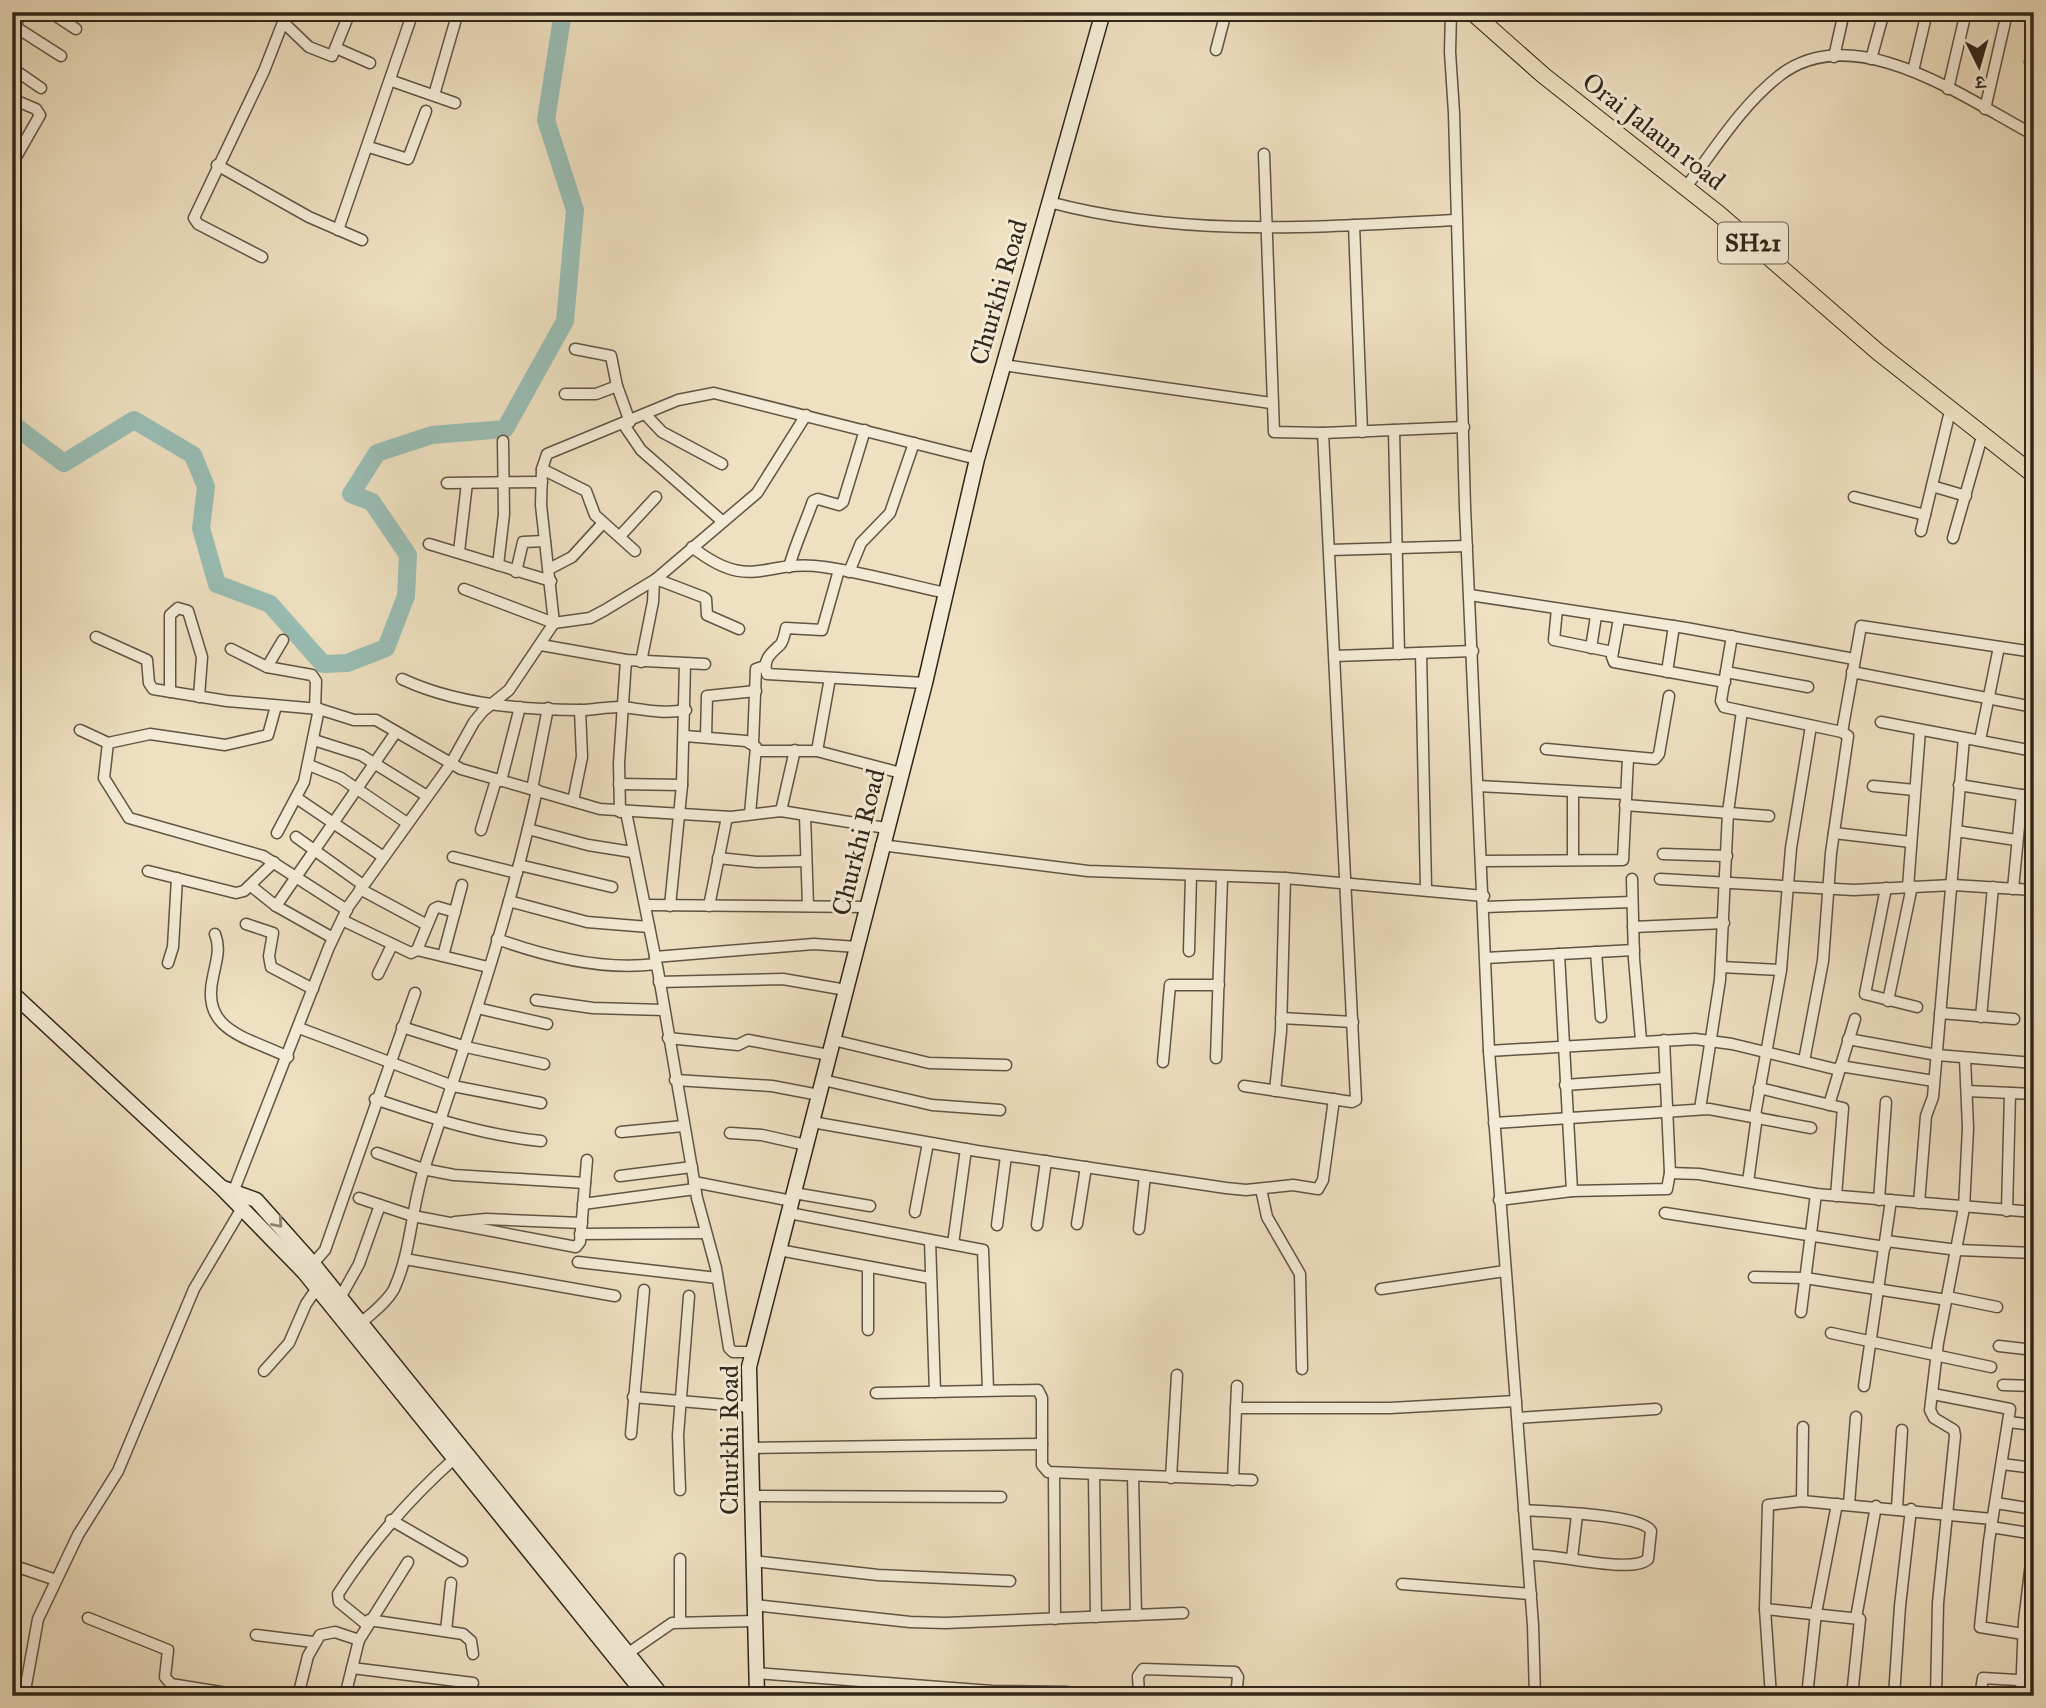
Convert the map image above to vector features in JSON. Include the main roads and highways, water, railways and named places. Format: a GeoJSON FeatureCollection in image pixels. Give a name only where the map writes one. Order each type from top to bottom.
{"type":"FeatureCollection","features":[{"type":"Feature","properties":{"kind":"main road","name":"Orai Jalaun road"},"geometry":{"type":"LineString","coordinates":[[1472,12],[1543,75],[1686,187],[1878,352],[2034,475]]}},
{"type":"Feature","properties":{"kind":"waterway"},"geometry":{"type":"LineString","coordinates":[[12,424],[64,463],[134,420],[193,455],[206,487],[201,528],[217,584],[270,604],[323,664],[347,663],[386,648],[406,596],[408,555],[372,502],[351,494],[377,453],[432,435],[505,429],[565,321],[575,210],[546,120],[563,12]]}}]}
